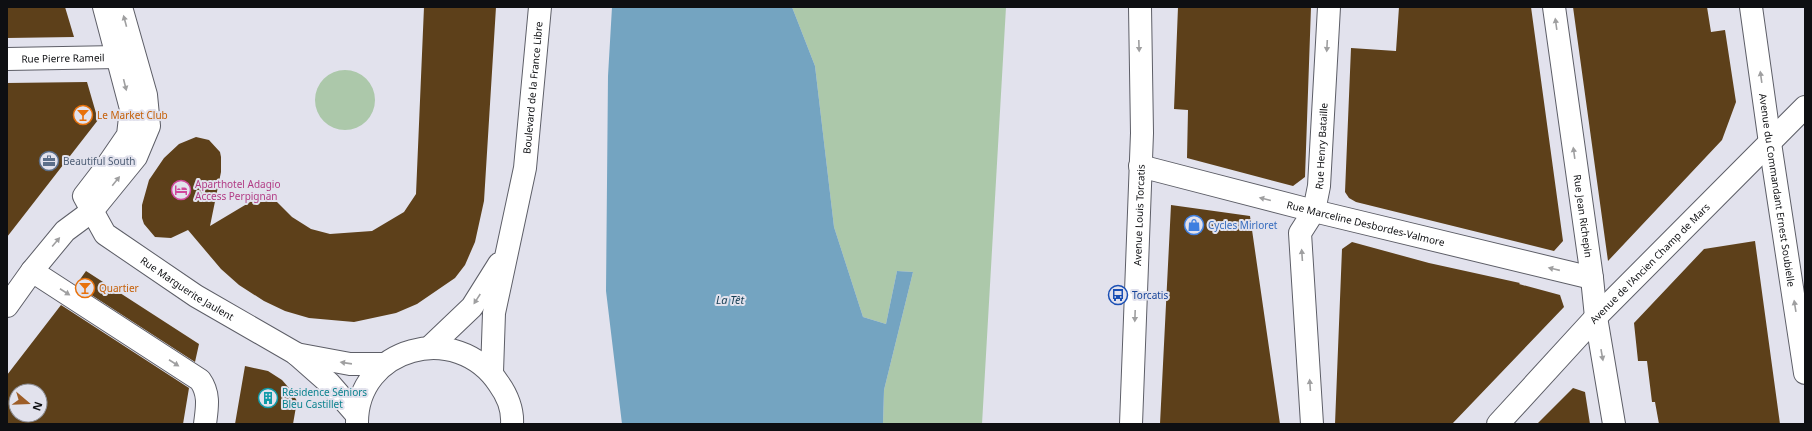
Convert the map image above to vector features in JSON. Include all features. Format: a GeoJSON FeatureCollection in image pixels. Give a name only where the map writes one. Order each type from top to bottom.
{"type":"FeatureCollection","features":[{"type":"Feature","properties":{"kind":"street"},"geometry":{"type":"LineString","coordinates":[[104,7],[126,56]]}},
{"type":"Feature","properties":{"kind":"street"},"geometry":{"type":"LineString","coordinates":[[122,7],[126,56]]}},
{"type":"Feature","properties":{"kind":"street","name":"Boulevard de la France Libre"},"geometry":{"type":"LineString","coordinates":[[525,7],[525,168]]}},
{"type":"Feature","properties":{"kind":"street","name":"Boulevard de la France Libre"},"geometry":{"type":"LineString","coordinates":[[492,372],[494,314],[525,168],[540,7]]}},
{"type":"Feature","properties":{"kind":"street","name":"Avenue Louis Torcatis"},"geometry":{"type":"LineString","coordinates":[[1131,424],[1142,133],[1140,7]]}},
{"type":"Feature","properties":{"kind":"street","name":"Rue Henry Bataille"},"geometry":{"type":"LineString","coordinates":[[1312,424],[1300,233],[1314,211],[1319,186],[1329,7]]}},
{"type":"Feature","properties":{"kind":"street","name":"Rue Jean Richepin"},"geometry":{"type":"LineString","coordinates":[[1554,7],[1596,316],[1614,424]]}},
{"type":"Feature","properties":{"kind":"street","name":"Avenue du Commandant Ernest Soubielle"},"geometry":{"type":"LineString","coordinates":[[1751,7],[1805,372]]}},
{"type":"Feature","properties":{"kind":"street","name":"Rue Pierre Rameil"},"geometry":{"type":"LineString","coordinates":[[7,59],[126,56]]}},
{"type":"Feature","properties":{"kind":"street","name":"Rue Marguerite Jaulent"},"geometry":{"type":"LineString","coordinates":[[126,56],[131,109],[128,135],[84,196],[105,234],[196,296],[295,354],[329,383],[356,419]]}},
{"type":"Feature","properties":{"kind":"street","name":"Avenue de l'Ancien Champ de Mars"},"geometry":{"type":"LineString","coordinates":[[1498,424],[1596,316],[1805,107]]}},
{"type":"Feature","properties":{"kind":"street","name":"Rue Marceline Desbordes-Valmore"},"geometry":{"type":"LineString","coordinates":[[1140,166],[1314,211],[1592,278]]}},
{"type":"Feature","properties":{"kind":"street"},"geometry":{"type":"LineString","coordinates":[[7,306],[32,271],[65,231],[92,211]]}},
{"type":"Feature","properties":{"kind":"street","name":"Boulevard de la France Libre"},"geometry":{"type":"LineString","coordinates":[[430,347],[472,306],[506,254]]}},
{"type":"Feature","properties":{"kind":"street"},"geometry":{"type":"LineString","coordinates":[[32,271],[200,380],[206,388],[207,409],[204,424]]}},
{"type":"Feature","properties":{"kind":"street"},"geometry":{"type":"LineString","coordinates":[[356,419],[362,395],[372,378],[385,364],[406,352],[430,347],[453,349],[474,358],[492,372],[506,394],[512,424]]}},
{"type":"Feature","properties":{"kind":"street","name":"Rue Marguerite Jaulent"},"geometry":{"type":"LineString","coordinates":[[295,354],[350,364],[385,364]]}},
{"type":"Feature","properties":{"kind":"green space"},"geometry":{"type":"Polygon","coordinates":[[[792,7],[1006,7],[982,424],[883,424],[884,390],[913,272],[897,271],[886,324],[863,317],[834,227],[815,66],[792,7]]]}},
{"type":"Feature","properties":{"kind":"green space"},"geometry":{"type":"Polygon","coordinates":[[[345,70],[362,75],[370,83],[375,100],[370,117],[362,125],[345,130],[328,125],[320,117],[315,100],[320,83],[328,75],[345,70]]]}},
{"type":"Feature","properties":{"kind":"water","name":"La Têt"},"geometry":{"type":"Polygon","coordinates":[[[612,7],[792,7],[815,66],[834,227],[863,317],[886,324],[897,271],[913,272],[884,390],[883,424],[622,424],[606,291],[608,76],[612,7]]]}},
{"type":"Feature","properties":{"kind":"building"},"geometry":{"type":"Polygon","coordinates":[[[7,7],[65,7],[74,37],[7,38],[7,7]]]}},
{"type":"Feature","properties":{"kind":"building"},"geometry":{"type":"Polygon","coordinates":[[[424,7],[496,7],[484,201],[475,242],[465,265],[455,278],[417,304],[396,313],[354,322],[309,318],[285,311],[264,301],[239,285],[221,269],[188,230],[171,238],[155,237],[144,224],[142,218],[142,205],[149,180],[164,158],[179,144],[196,137],[209,140],[220,152],[221,157],[221,172],[210,226],[267,192],[292,217],[311,229],[330,234],[372,231],[404,212],[416,194],[424,7]]]}},
{"type":"Feature","properties":{"kind":"building"},"geometry":{"type":"Polygon","coordinates":[[[1178,7],[1311,7],[1305,177],[1293,186],[1187,158],[1188,110],[1174,109],[1178,7]]]}},
{"type":"Feature","properties":{"kind":"building"},"geometry":{"type":"Polygon","coordinates":[[[1399,7],[1531,7],[1563,241],[1554,251],[1356,202],[1349,198],[1345,192],[1351,48],[1396,51],[1399,7]]]}},
{"type":"Feature","properties":{"kind":"building"},"geometry":{"type":"Polygon","coordinates":[[[1573,7],[1707,7],[1711,32],[1725,30],[1736,102],[1722,140],[1608,261],[1573,7]]]}},
{"type":"Feature","properties":{"kind":"building"},"geometry":{"type":"Polygon","coordinates":[[[87,82],[98,120],[7,237],[7,83],[87,82]]]}},
{"type":"Feature","properties":{"kind":"building"},"geometry":{"type":"Polygon","coordinates":[[[1171,205],[1250,216],[1280,424],[1160,424],[1171,205]]]}},
{"type":"Feature","properties":{"kind":"building"},"geometry":{"type":"Polygon","coordinates":[[[1755,241],[1780,424],[1659,424],[1655,402],[1652,402],[1647,361],[1638,361],[1634,323],[1704,249],[1755,241]]]}},
{"type":"Feature","properties":{"kind":"building"},"geometry":{"type":"Polygon","coordinates":[[[1352,242],[1429,263],[1520,283],[1519,284],[1560,295],[1564,307],[1452,424],[1335,424],[1342,249],[1352,242]]]}},
{"type":"Feature","properties":{"kind":"building"},"geometry":{"type":"Polygon","coordinates":[[[86,271],[199,344],[195,362],[76,285],[86,271]]]}},
{"type":"Feature","properties":{"kind":"building"},"geometry":{"type":"Polygon","coordinates":[[[61,305],[189,388],[183,424],[7,424],[7,375],[61,305]]]}},
{"type":"Feature","properties":{"kind":"building","name":"Résidence Séniors Bleu Castillet"},"geometry":{"type":"Polygon","coordinates":[[[245,366],[268,371],[282,380],[289,388],[297,401],[293,424],[235,424],[245,366]]]}},
{"type":"Feature","properties":{"kind":"building"},"geometry":{"type":"Polygon","coordinates":[[[1573,388],[1585,392],[1590,424],[1537,424],[1573,388]]]}},
{"type":"Feature","properties":{"kind":"place","name":"Le Market Club"},"geometry":{"type":"Point","coordinates":[83,115]}},
{"type":"Feature","properties":{"kind":"place","name":"Beautiful South"},"geometry":{"type":"Point","coordinates":[49,161]}},
{"type":"Feature","properties":{"kind":"place","name":"Aparthotel Adagio Access Perpignan"},"geometry":{"type":"Point","coordinates":[181,190]}},
{"type":"Feature","properties":{"kind":"place","name":"Cycles Mirloret"},"geometry":{"type":"Point","coordinates":[1194,225]}},
{"type":"Feature","properties":{"kind":"place","name":"Quartier"},"geometry":{"type":"Point","coordinates":[85,288]}},
{"type":"Feature","properties":{"kind":"place","name":"Torcatis"},"geometry":{"type":"Point","coordinates":[1118,295]}},
{"type":"Feature","properties":{"kind":"place","name":"Résidence Séniors Bleu Castillet"},"geometry":{"type":"Point","coordinates":[268,398]}}]}
